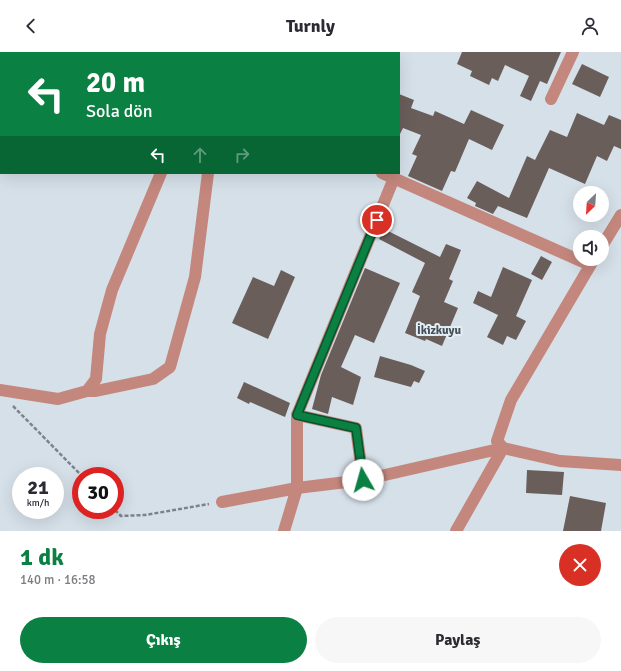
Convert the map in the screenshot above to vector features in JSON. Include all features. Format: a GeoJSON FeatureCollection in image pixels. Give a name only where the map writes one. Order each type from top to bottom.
{"type":"FeatureCollection","features":[{"type":"Feature","properties":{"kind":"street"},"geometry":{"type":"LineString","coordinates":[[551,99],[573,52]]}},
{"type":"Feature","properties":{"kind":"street"},"geometry":{"type":"LineString","coordinates":[[87,391],[96,380],[100,334],[112,290],[160,174]]}},
{"type":"Feature","properties":{"kind":"street"},"geometry":{"type":"LineString","coordinates":[[0,390],[58,399],[87,391],[96,391],[154,379],[170,366],[195,277],[208,174]]}},
{"type":"Feature","properties":{"kind":"street"},"geometry":{"type":"LineString","coordinates":[[384,174],[573,254]]}},
{"type":"Feature","properties":{"kind":"street"},"geometry":{"type":"LineString","coordinates":[[284,531],[297,488],[297,415],[394,178]]}},
{"type":"Feature","properties":{"kind":"street"},"geometry":{"type":"LineString","coordinates":[[609,235],[621,215]]}},
{"type":"Feature","properties":{"kind":"street"},"geometry":{"type":"LineString","coordinates":[[503,448],[497,441],[511,400],[590,266]]}},
{"type":"Feature","properties":{"kind":"street"},"geometry":{"type":"LineString","coordinates":[[297,415],[356,428],[363,480]]}},
{"type":"Feature","properties":{"kind":"street"},"geometry":{"type":"LineString","coordinates":[[456,531],[503,448]]}},
{"type":"Feature","properties":{"kind":"street"},"geometry":{"type":"LineString","coordinates":[[222,502],[297,488],[363,480],[503,448],[560,461],[621,465]]}},
{"type":"Feature","properties":{"kind":"path"},"geometry":{"type":"LineString","coordinates":[[12,404],[73,467]]}},
{"type":"Feature","properties":{"kind":"path"},"geometry":{"type":"LineString","coordinates":[[124,516],[144,515],[222,502]]}},
{"type":"Feature","properties":{"kind":"building"},"geometry":{"type":"Polygon","coordinates":[[[462,52],[561,52],[547,84],[540,81],[531,101],[520,96],[529,76],[505,65],[498,81],[492,78],[489,85],[470,76],[472,71],[457,64],[462,52]]]}},
{"type":"Feature","properties":{"kind":"building"},"geometry":{"type":"Polygon","coordinates":[[[582,64],[609,77],[600,97],[572,84],[582,64]]]}},
{"type":"Feature","properties":{"kind":"building"},"geometry":{"type":"Polygon","coordinates":[[[400,94],[414,100],[411,108],[433,116],[435,111],[464,124],[471,110],[504,125],[492,150],[469,139],[455,172],[451,171],[442,191],[408,176],[417,156],[412,154],[421,135],[403,128],[400,134],[400,94]]]}},
{"type":"Feature","properties":{"kind":"building"},"geometry":{"type":"Polygon","coordinates":[[[577,113],[604,125],[609,115],[621,120],[621,149],[614,146],[607,161],[597,156],[585,184],[549,168],[527,218],[498,206],[493,214],[475,206],[476,203],[467,198],[477,181],[509,198],[527,156],[535,160],[550,130],[567,137],[577,113]]]}},
{"type":"Feature","properties":{"kind":"building"},"geometry":{"type":"Polygon","coordinates":[[[384,229],[440,257],[446,244],[461,250],[449,279],[453,281],[444,302],[458,308],[442,346],[426,339],[425,341],[405,333],[420,296],[412,292],[425,263],[379,239],[384,229]]]}},
{"type":"Feature","properties":{"kind":"building"},"geometry":{"type":"Polygon","coordinates":[[[541,256],[552,262],[542,280],[531,274],[541,256]]]}},
{"type":"Feature","properties":{"kind":"building"},"geometry":{"type":"Polygon","coordinates":[[[503,267],[532,280],[516,316],[526,321],[516,340],[507,336],[503,345],[487,337],[498,315],[473,303],[478,291],[491,297],[503,267]]]}},
{"type":"Feature","properties":{"kind":"building"},"geometry":{"type":"Polygon","coordinates":[[[365,268],[400,283],[374,343],[355,335],[341,367],[361,377],[353,405],[332,397],[328,414],[312,409],[321,375],[365,268]]]}},
{"type":"Feature","properties":{"kind":"building"},"geometry":{"type":"Polygon","coordinates":[[[281,270],[295,277],[268,339],[232,323],[253,277],[274,286],[281,270]]]}},
{"type":"Feature","properties":{"kind":"building"},"geometry":{"type":"Polygon","coordinates":[[[380,356],[411,365],[425,371],[419,383],[414,381],[411,387],[374,377],[380,356]]]}},
{"type":"Feature","properties":{"kind":"building"},"geometry":{"type":"Polygon","coordinates":[[[244,382],[290,403],[285,417],[237,398],[244,382]]]}},
{"type":"Feature","properties":{"kind":"building"},"geometry":{"type":"Polygon","coordinates":[[[527,470],[564,472],[562,495],[526,493],[527,470]]]}},
{"type":"Feature","properties":{"kind":"building"},"geometry":{"type":"Polygon","coordinates":[[[570,496],[606,503],[601,531],[563,531],[570,496]]]}},
{"type":"Feature","properties":{"kind":"district","name":"İkizkuyu"},"geometry":{"type":"Point","coordinates":[439,330]}},
{"type":"Feature","properties":{"kind":"route"},"geometry":{"type":"LineString","coordinates":[[363,480],[356,428],[297,415],[377,220]]}}]}
